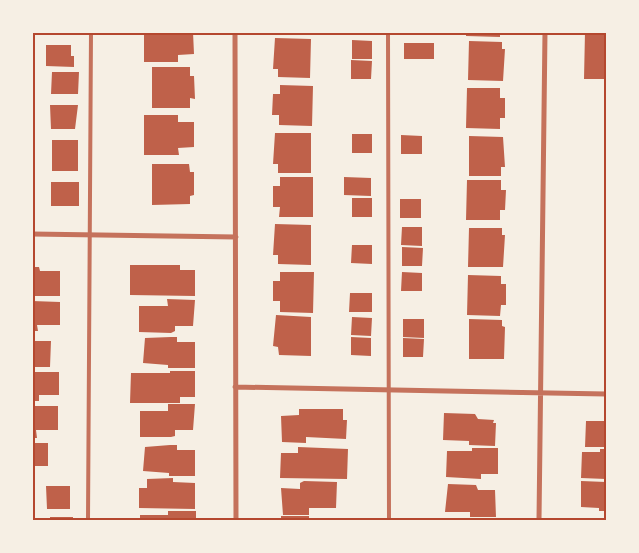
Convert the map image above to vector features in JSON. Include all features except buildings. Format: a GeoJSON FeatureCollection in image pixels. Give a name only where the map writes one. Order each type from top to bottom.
{"type":"FeatureCollection","features":[{"type":"Feature","properties":{"kind":"street"},"geometry":{"type":"LineString","coordinates":[[235,32],[236,520]]}},
{"type":"Feature","properties":{"kind":"street"},"geometry":{"type":"LineString","coordinates":[[539,520],[545,32]]}},
{"type":"Feature","properties":{"kind":"street"},"geometry":{"type":"LineString","coordinates":[[32,234],[236,237]]}},
{"type":"Feature","properties":{"kind":"street"},"geometry":{"type":"LineString","coordinates":[[235,387],[606,394]]}},
{"type":"Feature","properties":{"kind":"lane"},"geometry":{"type":"LineString","coordinates":[[88,520],[91,32]]}},
{"type":"Feature","properties":{"kind":"lane"},"geometry":{"type":"LineString","coordinates":[[388,32],[389,520]]}}]}
